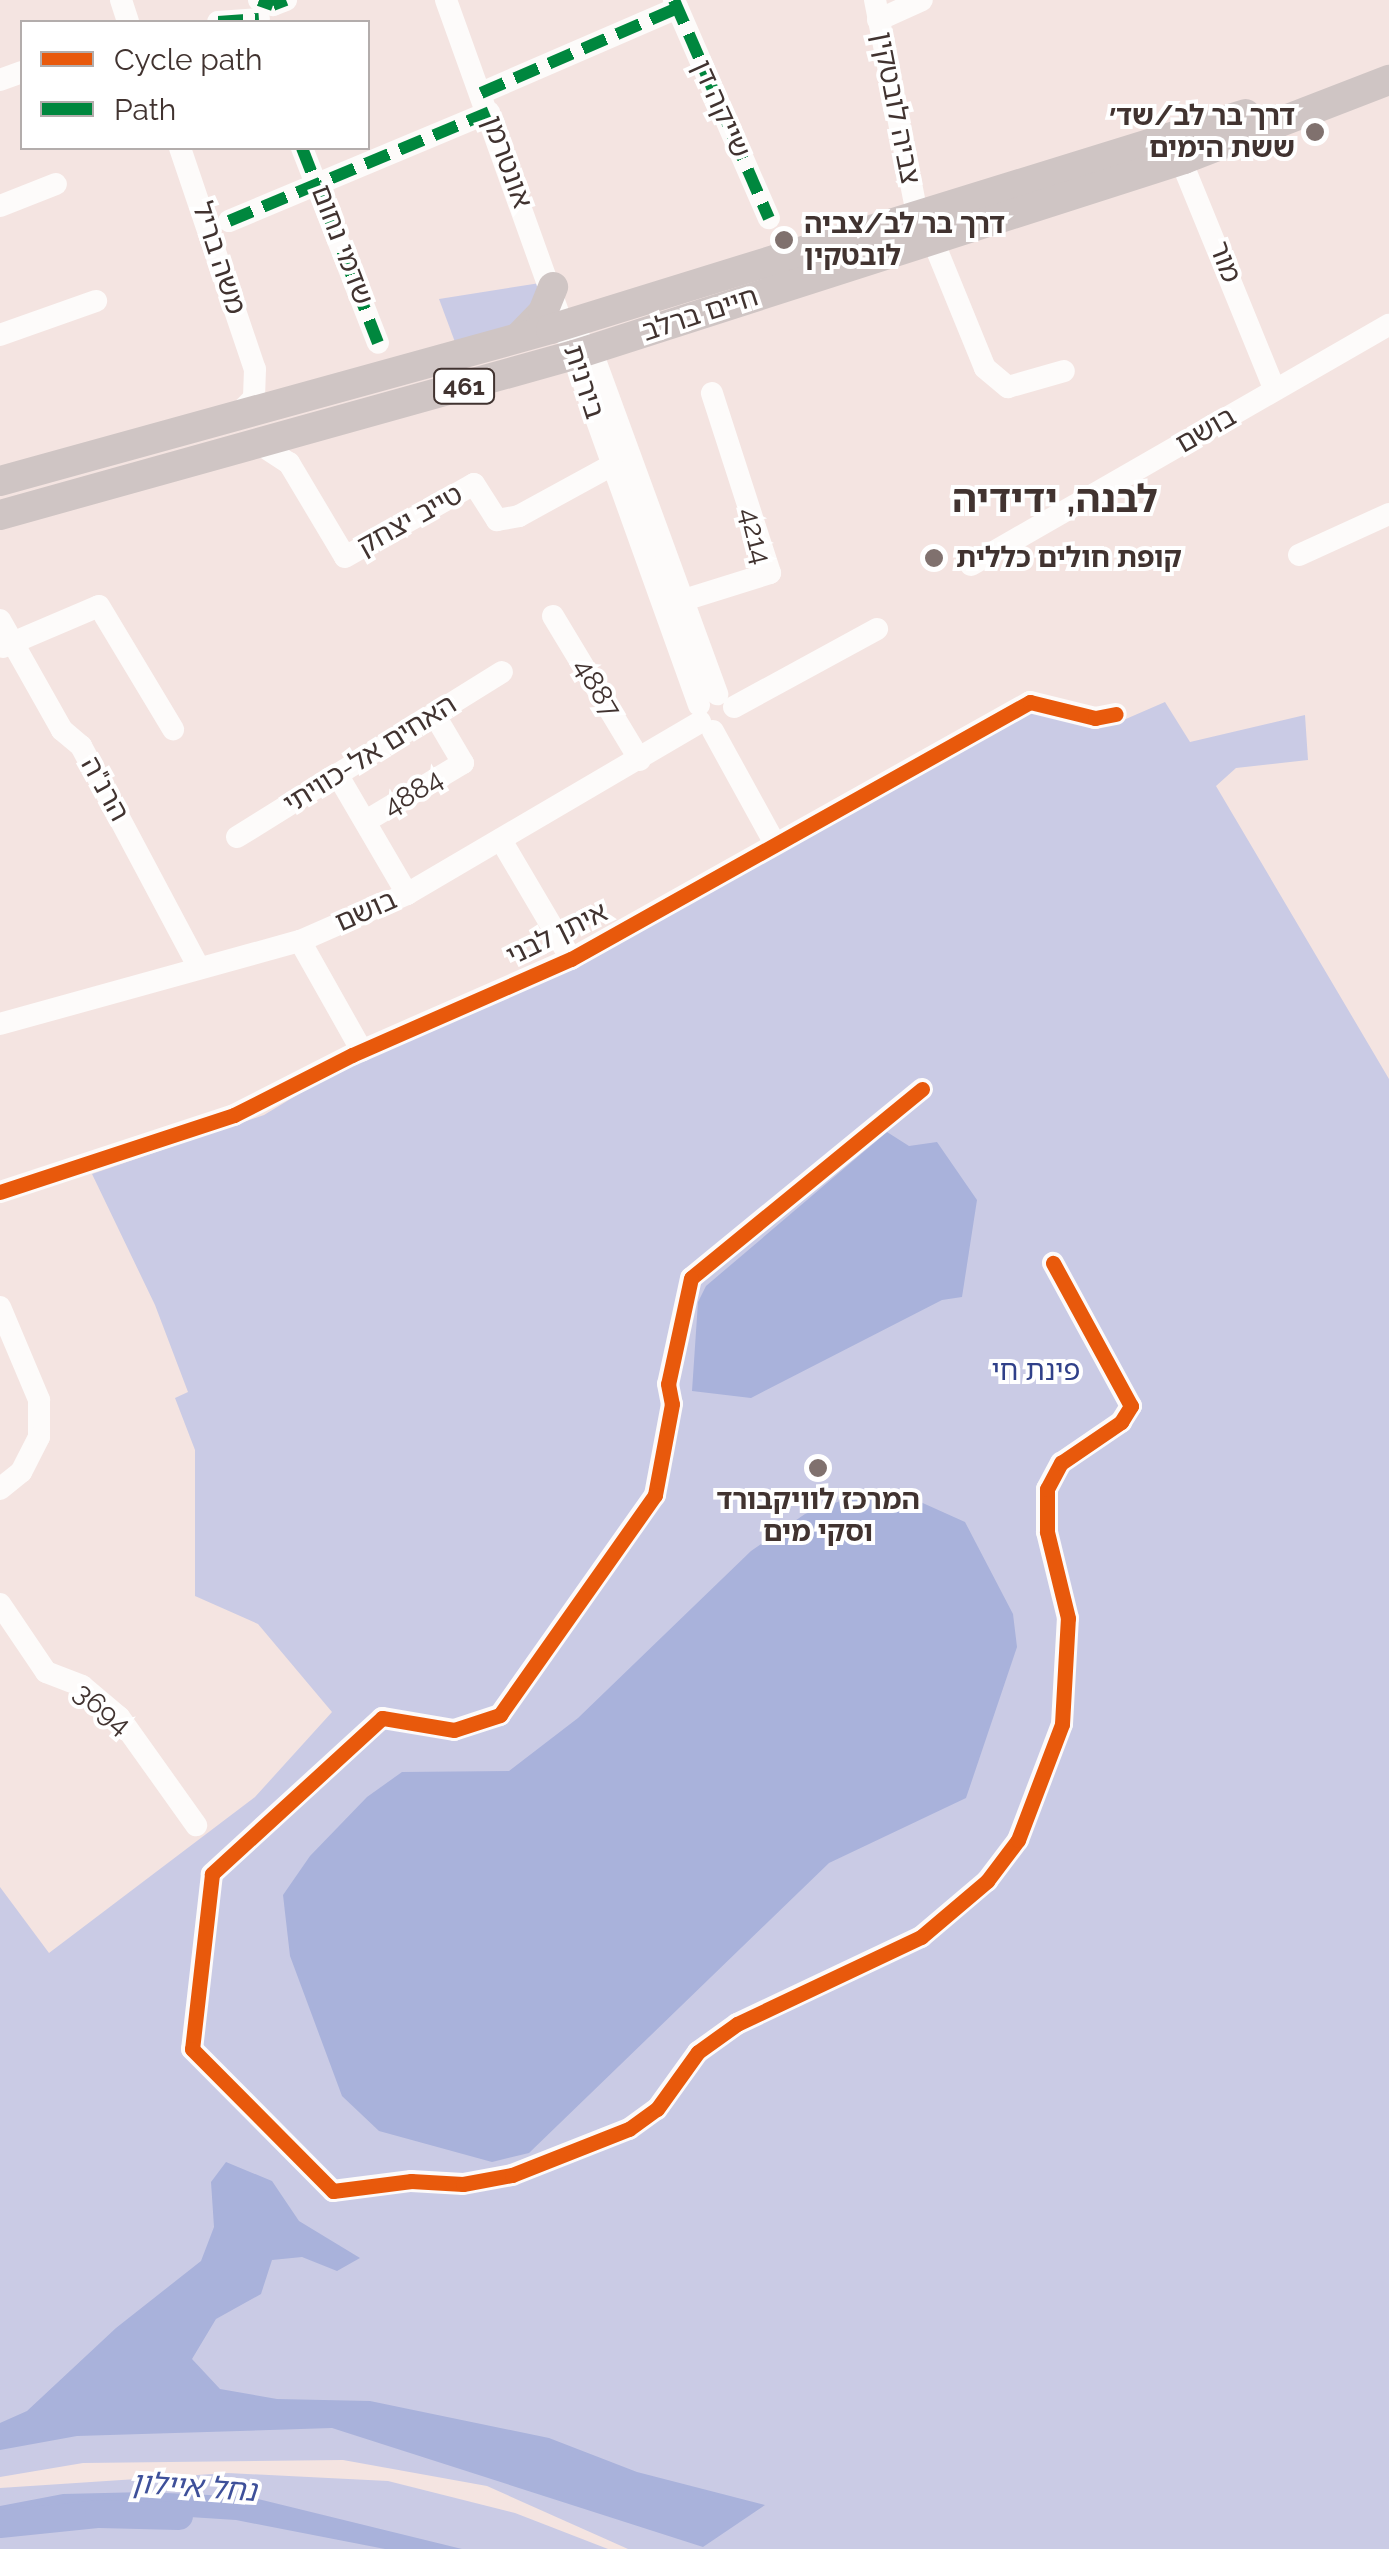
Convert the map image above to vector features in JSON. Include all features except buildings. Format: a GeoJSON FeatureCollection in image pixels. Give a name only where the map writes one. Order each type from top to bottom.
{"type":"FeatureCollection","features":[{"type":"Feature","properties":{"kind":"main road","name":"חיים ברלב"},"geometry":{"type":"LineString","coordinates":[[1175,151],[1389,60]]}},
{"type":"Feature","properties":{"kind":"main road","name":"חיים ברלב"},"geometry":{"type":"LineString","coordinates":[[0,515],[582,352],[926,232],[1389,80]]}},
{"type":"Feature","properties":{"kind":"main road","name":"חיים ברלב"},"geometry":{"type":"LineString","coordinates":[[0,481],[566,324],[926,232]]}},
{"type":"Feature","properties":{"kind":"main road"},"geometry":{"type":"LineString","coordinates":[[518,338],[542,312],[553,287]]}},
{"type":"Feature","properties":{"kind":"street"},"geometry":{"type":"LineString","coordinates":[[225,20],[286,0]]}},
{"type":"Feature","properties":{"kind":"street","name":"אונטרמן"},"geometry":{"type":"LineString","coordinates":[[446,0],[566,324]]}},
{"type":"Feature","properties":{"kind":"street"},"geometry":{"type":"LineString","coordinates":[[876,10],[922,0]]}},
{"type":"Feature","properties":{"kind":"street"},"geometry":{"type":"LineString","coordinates":[[229,220],[320,182],[676,4]]}},
{"type":"Feature","properties":{"kind":"street","name":"שייקה דן"},"geometry":{"type":"LineString","coordinates":[[676,4],[769,218]]}},
{"type":"Feature","properties":{"kind":"street","name":"צביה לובטקין"},"geometry":{"type":"LineString","coordinates":[[876,10],[926,232],[985,368],[1008,387],[1064,371]]}},
{"type":"Feature","properties":{"kind":"street","name":"משה בריל"},"geometry":{"type":"LineString","coordinates":[[181,150],[255,369]]}},
{"type":"Feature","properties":{"kind":"street","name":"שדמי נחום"},"geometry":{"type":"LineString","coordinates":[[303,150],[320,182],[378,343]]}},
{"type":"Feature","properties":{"kind":"street","name":"מור"},"geometry":{"type":"LineString","coordinates":[[1175,151],[1275,390]]}},
{"type":"Feature","properties":{"kind":"street"},"geometry":{"type":"LineString","coordinates":[[0,206],[56,184]]}},
{"type":"Feature","properties":{"kind":"street"},"geometry":{"type":"LineString","coordinates":[[0,335],[96,300]]}},
{"type":"Feature","properties":{"kind":"street","name":"בירנית"},"geometry":{"type":"LineString","coordinates":[[566,324],[582,352],[671,604]]}},
{"type":"Feature","properties":{"kind":"street","name":"בושם"},"geometry":{"type":"LineString","coordinates":[[971,565],[1389,325]]}},
{"type":"Feature","properties":{"kind":"street","name":"בירנית"},"geometry":{"type":"LineString","coordinates":[[582,352],[612,465],[715,715],[780,842]]}},
{"type":"Feature","properties":{"kind":"street"},"geometry":{"type":"LineString","coordinates":[[255,369],[268,388],[291,400]]}},
{"type":"Feature","properties":{"kind":"street"},"geometry":{"type":"LineString","coordinates":[[236,416],[254,398],[255,369]]}},
{"type":"Feature","properties":{"kind":"street","name":"4214"},"geometry":{"type":"LineString","coordinates":[[671,604],[770,573],[712,393]]}},
{"type":"Feature","properties":{"kind":"street"},"geometry":{"type":"LineString","coordinates":[[289,463],[296,432]]}},
{"type":"Feature","properties":{"kind":"street","name":"טייב יצחק"},"geometry":{"type":"LineString","coordinates":[[258,443],[289,463],[345,557],[474,484],[496,520],[519,516],[612,465]]}},
{"type":"Feature","properties":{"kind":"street"},"geometry":{"type":"LineString","coordinates":[[1298,555],[1389,514]]}},
{"type":"Feature","properties":{"kind":"street"},"geometry":{"type":"LineString","coordinates":[[7,647],[98,606],[173,729]]}},
{"type":"Feature","properties":{"kind":"street","name":"4887"},"geometry":{"type":"LineString","coordinates":[[553,616],[640,760]]}},
{"type":"Feature","properties":{"kind":"street","name":"הרנ\"ה"},"geometry":{"type":"LineString","coordinates":[[0,620],[7,647],[62,730],[81,746],[198,966]]}},
{"type":"Feature","properties":{"kind":"street","name":"בושם"},"geometry":{"type":"LineString","coordinates":[[0,1024],[300,940],[407,894],[715,715],[877,630]]}},
{"type":"Feature","properties":{"kind":"street","name":"האחים אל-כוויתי"},"geometry":{"type":"LineString","coordinates":[[238,836],[502,672]]}},
{"type":"Feature","properties":{"kind":"street","name":"איתן לבני"},"geometry":{"type":"LineString","coordinates":[[0,1192],[234,1116],[362,1051],[571,959],[1030,702],[1095,718],[1116,714]]}},
{"type":"Feature","properties":{"kind":"street","name":"4884"},"geometry":{"type":"LineString","coordinates":[[366,821],[462,764],[434,714]]}},
{"type":"Feature","properties":{"kind":"street"},"geometry":{"type":"LineString","coordinates":[[337,774],[407,894]]}},
{"type":"Feature","properties":{"kind":"street"},"geometry":{"type":"LineString","coordinates":[[501,840],[571,959]]}},
{"type":"Feature","properties":{"kind":"street"},"geometry":{"type":"LineString","coordinates":[[300,940],[362,1051]]}},
{"type":"Feature","properties":{"kind":"street"},"geometry":{"type":"LineString","coordinates":[[922,1089],[691,1278],[668,1384],[672,1404],[655,1495],[500,1714],[454,1730],[382,1718],[212,1874],[192,2049],[333,2191],[412,2181],[463,2184],[512,2175],[629,2129],[657,2109],[698,2052],[737,2024],[921,1937],[987,1881],[1018,1840],[1062,1724],[1068,1618],[1048,1532],[1047,1489],[1061,1463],[1121,1422],[1131,1406],[1053,1263]]}},
{"type":"Feature","properties":{"kind":"street"},"geometry":{"type":"LineString","coordinates":[[0,1307],[39,1400],[39,1437],[21,1472],[0,1490]]}},
{"type":"Feature","properties":{"kind":"street","name":"3694"},"geometry":{"type":"LineString","coordinates":[[0,1604],[46,1672],[82,1686],[119,1718],[196,1826]]}},
{"type":"Feature","properties":{"kind":"green space"},"geometry":{"type":"Polygon","coordinates":[[[540,283],[538,302],[509,329],[455,342],[439,299],[540,283]]]}},
{"type":"Feature","properties":{"kind":"green space","name":"פינת חי"},"geometry":{"type":"Polygon","coordinates":[[[1165,702],[1190,742],[1305,715],[1308,760],[1236,768],[1216,786],[1389,1079],[1389,2549],[628,2549],[487,2486],[343,2460],[83,2463],[0,2477],[0,1887],[49,1953],[255,1797],[332,1712],[258,1624],[195,1596],[195,1450],[175,1398],[188,1392],[155,1305],[92,1174],[264,1115],[363,1055],[1031,708],[1112,725],[1165,702]]]}},
{"type":"Feature","properties":{"kind":"green space"},"geometry":{"type":"Polygon","coordinates":[[[228,2473],[388,2481],[515,2513],[608,2549],[0,2549],[0,2488],[228,2473]]]}},
{"type":"Feature","properties":{"kind":"shaded area"},"geometry":{"type":"Polygon","coordinates":[[[887,1132],[909,1146],[937,1142],[977,1200],[962,1297],[942,1300],[751,1398],[692,1391],[698,1302],[706,1286],[887,1132]]]}},
{"type":"Feature","properties":{"kind":"shaded area"},"geometry":{"type":"Polygon","coordinates":[[[859,1494],[916,1500],[965,1522],[1013,1614],[1017,1647],[966,1798],[829,1863],[529,2153],[492,2162],[379,2131],[342,2096],[290,1956],[283,1895],[310,1856],[367,1797],[402,1772],[509,1771],[578,1718],[751,1551],[805,1514],[859,1494]]]}},
{"type":"Feature","properties":{"kind":"shaded area"},"geometry":{"type":"Polygon","coordinates":[[[226,2162],[272,2181],[299,2221],[360,2258],[337,2271],[302,2257],[272,2260],[261,2294],[216,2319],[192,2359],[220,2389],[277,2399],[370,2401],[549,2438],[637,2472],[765,2505],[703,2547],[332,2428],[77,2436],[0,2450],[0,2423],[27,2411],[116,2328],[201,2261],[214,2227],[211,2182],[226,2162]]]}},
{"type":"Feature","properties":{"kind":"shaded area"},"geometry":{"type":"Polygon","coordinates":[[[146,2492],[250,2497],[462,2549],[385,2549],[236,2520],[81,2510],[0,2529],[0,2506],[63,2494],[146,2492]]]}},
{"type":"Feature","properties":{"kind":"waterway","name":"נחל איילון"},"geometry":{"type":"LineString","coordinates":[[0,2524],[99,2514],[179,2516]]}},
{"type":"Feature","properties":{"kind":"marked path"},"geometry":{"type":"LineString","coordinates":[[259,0],[273,5],[286,0]]}},
{"type":"Feature","properties":{"kind":"marked path"},"geometry":{"type":"LineString","coordinates":[[674,0],[769,218]]}},
{"type":"Feature","properties":{"kind":"marked path"},"geometry":{"type":"LineString","coordinates":[[481,93],[677,8]]}},
{"type":"Feature","properties":{"kind":"marked path"},"geometry":{"type":"LineString","coordinates":[[245,20],[259,19]]}},
{"type":"Feature","properties":{"kind":"marked path"},"geometry":{"type":"LineString","coordinates":[[229,221],[489,112]]}},
{"type":"Feature","properties":{"kind":"marked path"},"geometry":{"type":"LineString","coordinates":[[303,150],[378,343]]}},
{"type":"Feature","properties":{"kind":"cycle path"},"geometry":{"type":"LineString","coordinates":[[0,1192],[234,1115],[352,1055],[571,959],[1030,702],[1095,718],[1116,714]]}},
{"type":"Feature","properties":{"kind":"cycle path"},"geometry":{"type":"LineString","coordinates":[[922,1089],[691,1278],[668,1384],[672,1404],[655,1495],[500,1715],[454,1730],[382,1718],[212,1874],[192,2049],[333,2191],[411,2181],[463,2184],[512,2175],[629,2129],[657,2109],[698,2052],[737,2024],[921,1937],[987,1881],[1018,1840],[1062,1724],[1068,1618],[1047,1532],[1047,1489],[1061,1463],[1121,1422],[1131,1406],[1053,1263]]}},
{"type":"Feature","properties":{"kind":"place","name":"דרך בר לב/שד׳ ששת הימים"},"geometry":{"type":"Point","coordinates":[1315,132]}},
{"type":"Feature","properties":{"kind":"place","name":"דרך בר לב/צביה לובטקין"},"geometry":{"type":"Point","coordinates":[784,240]}},
{"type":"Feature","properties":{"kind":"place","name":"קופת חולים כללית"},"geometry":{"type":"Point","coordinates":[934,558]}},
{"type":"Feature","properties":{"kind":"place","name":"המרכז לוויקבורד וסקי מים"},"geometry":{"type":"Point","coordinates":[818,1468]}},
{"type":"Feature","properties":{"kind":"district","name":"לבנה, ידידיה"},"geometry":{"type":"Point","coordinates":[1055,499]}}]}
